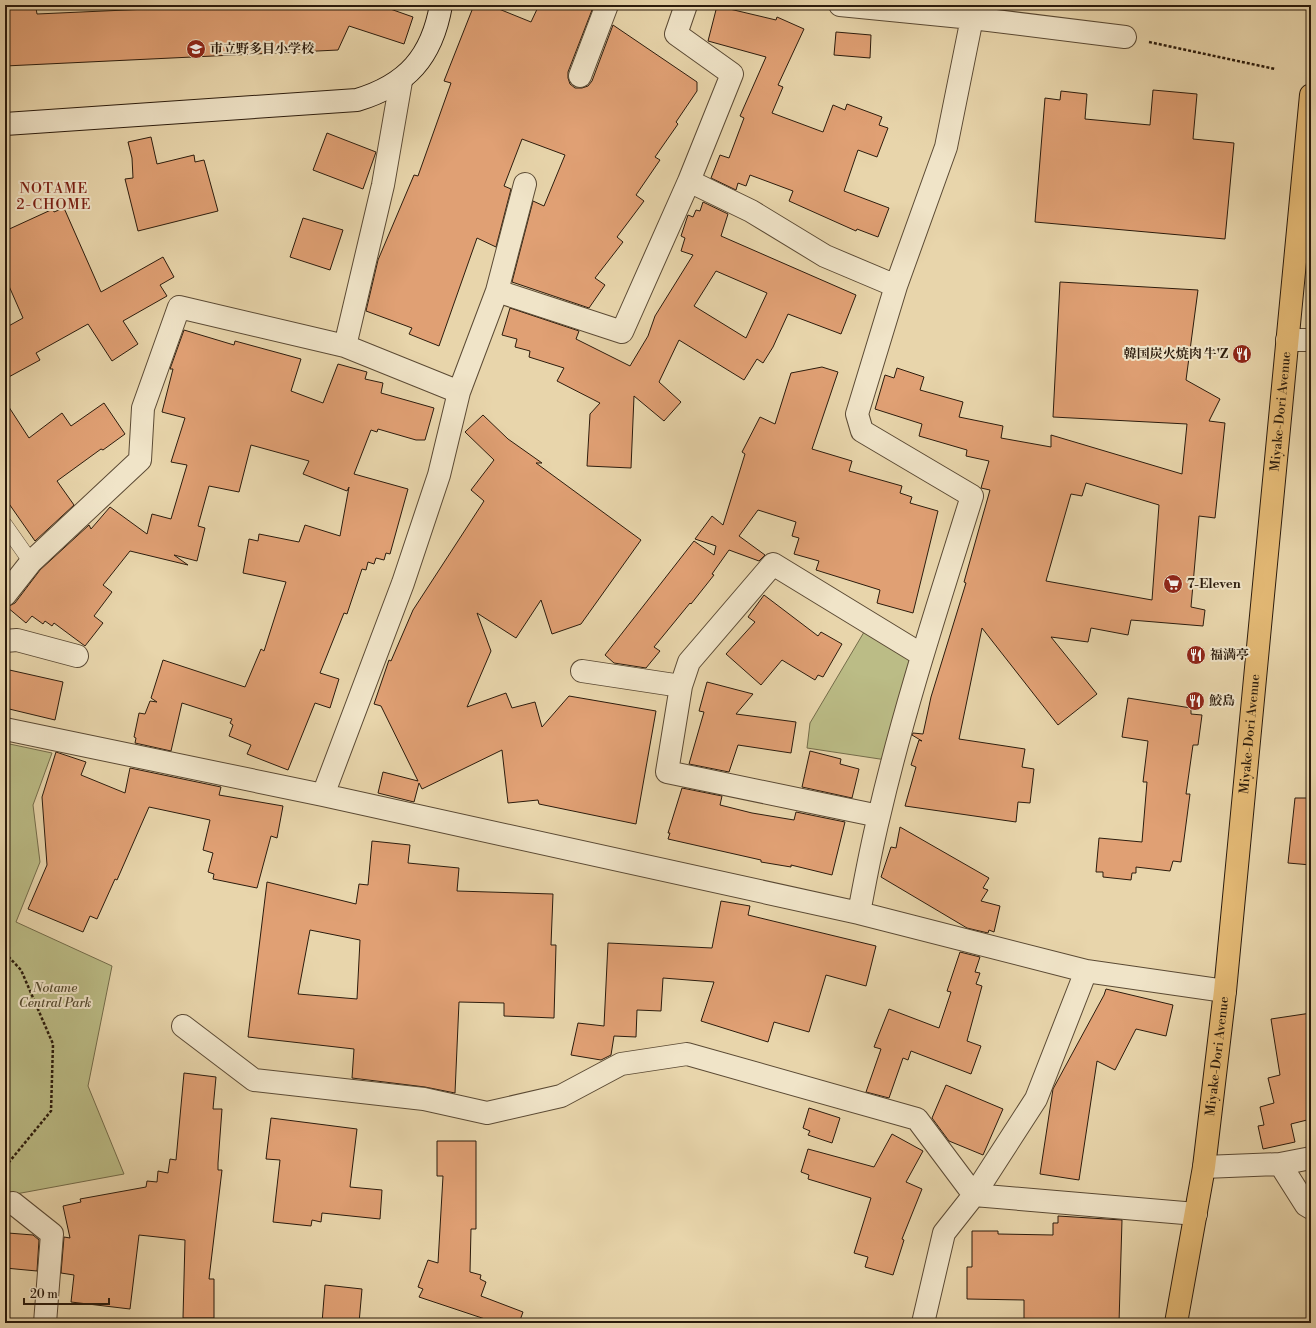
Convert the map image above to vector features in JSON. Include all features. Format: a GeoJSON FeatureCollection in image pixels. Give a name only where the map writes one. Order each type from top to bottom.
{"type":"FeatureCollection","features":[{"type":"Feature","properties":{"kind":"highway","name":"Miyake-Dori Avenue"},"geometry":{"type":"LineString","coordinates":[[1176,1323],[1204,1167],[1225,991],[1311,95]]}},
{"type":"Feature","properties":{"kind":"street"},"geometry":{"type":"LineString","coordinates":[[5,124],[357,100],[379,94],[401,81],[422,59],[432,38],[441,5]]}},
{"type":"Feature","properties":{"kind":"street"},"geometry":{"type":"LineString","coordinates":[[580,76],[607,5]]}},
{"type":"Feature","properties":{"kind":"street"},"geometry":{"type":"LineString","coordinates":[[498,291],[622,332],[689,181],[732,74],[676,34],[686,5]]}},
{"type":"Feature","properties":{"kind":"street"},"geometry":{"type":"LineString","coordinates":[[840,5],[975,12],[1125,37]]}},
{"type":"Feature","properties":{"kind":"street"},"geometry":{"type":"LineString","coordinates":[[859,913],[878,816],[922,655],[972,496],[862,431],[857,414],[896,286],[946,147],[975,12]]}},
{"type":"Feature","properties":{"kind":"street"},"geometry":{"type":"LineString","coordinates":[[345,346],[383,185],[401,81]]}},
{"type":"Feature","properties":{"kind":"street"},"geometry":{"type":"LineString","coordinates":[[689,181],[751,211],[825,256],[896,286]]}},
{"type":"Feature","properties":{"kind":"street"},"geometry":{"type":"LineString","coordinates":[[323,795],[403,583],[439,475],[459,392],[498,291],[525,184]]}},
{"type":"Feature","properties":{"kind":"street"},"geometry":{"type":"LineString","coordinates":[[5,595],[31,562],[140,460],[143,408],[179,306],[345,346],[459,392]]}},
{"type":"Feature","properties":{"kind":"street"},"geometry":{"type":"LineString","coordinates":[[1287,340],[1311,340]]}},
{"type":"Feature","properties":{"kind":"street"},"geometry":{"type":"LineString","coordinates":[[878,816],[667,772],[681,686],[689,662],[773,564],[922,655]]}},
{"type":"Feature","properties":{"kind":"street"},"geometry":{"type":"LineString","coordinates":[[5,641],[17,640],[77,656]]}},
{"type":"Feature","properties":{"kind":"street"},"geometry":{"type":"LineString","coordinates":[[582,671],[681,686]]}},
{"type":"Feature","properties":{"kind":"street"},"geometry":{"type":"LineString","coordinates":[[5,729],[323,795],[859,913],[1086,971],[1225,991]]}},
{"type":"Feature","properties":{"kind":"street"},"geometry":{"type":"LineString","coordinates":[[923,1323],[944,1233],[974,1195],[1036,1099],[1086,971]]}},
{"type":"Feature","properties":{"kind":"street"},"geometry":{"type":"LineString","coordinates":[[183,1026],[254,1080],[424,1099],[487,1113],[561,1096],[621,1064],[687,1054],[917,1119],[974,1195],[1196,1214]]}},
{"type":"Feature","properties":{"kind":"street"},"geometry":{"type":"LineString","coordinates":[[1204,1167],[1280,1164],[1311,1158]]}},
{"type":"Feature","properties":{"kind":"street"},"geometry":{"type":"LineString","coordinates":[[1280,1164],[1306,1205],[1311,1208]]}},
{"type":"Feature","properties":{"kind":"street"},"geometry":{"type":"LineString","coordinates":[[5,1205],[13,1203],[52,1234],[45,1323]]}},
{"type":"Feature","properties":{"kind":"lane"},"geometry":{"type":"LineString","coordinates":[[5,525],[31,562]]}},
{"type":"Feature","properties":{"kind":"path"},"geometry":{"type":"LineString","coordinates":[[1125,37],[1275,69]]}},
{"type":"Feature","properties":{"kind":"path"},"geometry":{"type":"LineString","coordinates":[[5,953],[21,970],[53,1044],[51,1111],[5,1167]]}},
{"type":"Feature","properties":{"kind":"green space"},"geometry":{"type":"Polygon","coordinates":[[[870,622],[922,655],[893,761],[807,748],[810,723],[870,622]]]}},
{"type":"Feature","properties":{"kind":"green space","name":"Notame Central Park"},"geometry":{"type":"Polygon","coordinates":[[[5,743],[52,753],[33,805],[40,862],[16,922],[112,966],[88,1086],[124,1174],[5,1196],[5,743]]]}},
{"type":"Feature","properties":{"kind":"building"},"geometry":{"type":"Polygon","coordinates":[[[237,5],[379,5],[413,17],[404,44],[349,26],[338,50],[5,66],[5,9],[36,8],[37,14],[237,5]]]}},
{"type":"Feature","properties":{"kind":"building"},"geometry":{"type":"Polygon","coordinates":[[[474,5],[489,5],[531,22],[539,5],[584,5],[592,10],[568,72],[570,84],[575,88],[588,86],[592,81],[613,25],[697,82],[697,91],[676,122],[678,124],[655,157],[660,160],[636,195],[644,201],[617,237],[623,242],[595,278],[605,285],[589,308],[512,282],[533,201],[544,206],[565,155],[522,139],[504,186],[511,189],[496,247],[477,238],[439,346],[409,334],[412,328],[366,311],[378,260],[414,175],[418,176],[451,83],[444,81],[474,5]]]}},
{"type":"Feature","properties":{"kind":"building"},"geometry":{"type":"Polygon","coordinates":[[[717,6],[776,20],[777,17],[804,29],[778,85],[783,87],[772,113],[823,132],[833,105],[845,110],[847,104],[882,117],[879,125],[888,128],[877,157],[858,150],[844,191],[889,208],[878,237],[857,229],[856,231],[789,201],[793,191],[750,175],[746,186],[738,183],[736,190],[711,178],[720,155],[729,158],[744,118],[740,116],[766,57],[708,41],[717,6]]]}},
{"type":"Feature","properties":{"kind":"building"},"geometry":{"type":"Polygon","coordinates":[[[836,32],[871,35],[870,58],[834,55],[836,32]]]}},
{"type":"Feature","properties":{"kind":"building"},"geometry":{"type":"Polygon","coordinates":[[[1153,90],[1197,94],[1193,139],[1234,143],[1225,239],[1035,222],[1045,98],[1060,100],[1061,91],[1087,94],[1085,119],[1150,125],[1153,90]]]}},
{"type":"Feature","properties":{"kind":"building"},"geometry":{"type":"Polygon","coordinates":[[[327,133],[376,152],[363,189],[313,170],[327,133]]]}},
{"type":"Feature","properties":{"kind":"building"},"geometry":{"type":"Polygon","coordinates":[[[151,137],[157,164],[194,155],[195,162],[204,160],[218,211],[138,231],[125,179],[133,178],[132,158],[128,142],[151,137]]]}},
{"type":"Feature","properties":{"kind":"building"},"geometry":{"type":"Polygon","coordinates":[[[703,202],[728,214],[721,236],[856,295],[841,334],[788,314],[773,347],[763,363],[757,359],[744,380],[679,340],[659,382],[681,402],[664,421],[634,396],[631,468],[587,466],[590,414],[600,403],[557,381],[564,368],[529,357],[530,351],[515,347],[517,339],[502,335],[510,308],[579,331],[576,339],[630,366],[648,336],[655,316],[693,255],[681,251],[685,238],[681,236],[688,215],[693,217],[696,210],[700,211],[703,202]],[[716,271],[694,306],[746,338],[767,293],[716,271]]]}},
{"type":"Feature","properties":{"kind":"building"},"geometry":{"type":"Polygon","coordinates":[[[64,208],[101,292],[163,257],[174,277],[160,285],[167,296],[123,321],[138,344],[112,361],[88,324],[36,353],[40,360],[5,379],[5,328],[23,318],[5,277],[5,231],[53,209],[54,212],[64,208]]]}},
{"type":"Feature","properties":{"kind":"building"},"geometry":{"type":"Polygon","coordinates":[[[303,218],[343,230],[330,270],[290,257],[303,218]]]}},
{"type":"Feature","properties":{"kind":"building"},"geometry":{"type":"Polygon","coordinates":[[[1060,282],[1198,290],[1186,380],[1220,399],[1209,421],[1225,423],[1215,518],[1199,516],[1191,607],[1205,610],[1203,626],[1131,620],[1128,635],[1091,628],[1088,642],[1051,637],[1097,694],[1058,725],[982,628],[959,739],[1025,749],[1022,767],[1034,769],[1030,803],[1018,802],[1016,822],[905,806],[916,767],[911,765],[919,740],[922,741],[912,735],[913,733],[923,734],[931,697],[966,583],[964,582],[990,490],[981,488],[989,461],[966,456],[967,450],[919,436],[922,424],[875,409],[885,375],[894,378],[897,368],[924,377],[920,390],[963,402],[959,417],[1003,426],[1001,438],[1051,447],[1051,435],[1182,474],[1187,424],[1053,417],[1060,282]],[[1086,483],[1082,496],[1071,494],[1046,581],[1152,600],[1159,505],[1086,483]]]}},
{"type":"Feature","properties":{"kind":"building"},"geometry":{"type":"Polygon","coordinates":[[[184,330],[234,345],[235,341],[301,359],[291,391],[323,403],[338,364],[367,372],[365,379],[383,383],[381,393],[434,408],[425,440],[416,440],[378,429],[377,432],[371,430],[354,474],[408,489],[390,554],[386,553],[384,560],[376,558],[374,564],[368,562],[366,570],[362,569],[347,614],[344,613],[320,673],[339,679],[330,708],[315,703],[288,770],[247,754],[251,745],[229,736],[233,725],[230,723],[232,719],[182,703],[171,751],[135,743],[136,738],[134,737],[139,713],[145,714],[150,701],[157,702],[151,698],[163,660],[245,687],[261,649],[264,651],[286,582],[243,573],[249,539],[258,541],[259,534],[299,542],[305,525],[340,536],[349,487],[347,491],[303,474],[309,461],[251,445],[239,492],[209,486],[198,526],[205,528],[197,561],[174,555],[188,565],[130,551],[103,585],[112,592],[94,616],[103,623],[85,646],[54,623],[52,626],[45,621],[43,624],[32,616],[26,623],[7,607],[15,603],[40,570],[89,525],[91,529],[110,507],[147,534],[152,514],[171,519],[187,465],[171,462],[185,418],[162,412],[173,369],[170,369],[184,330]]]}},
{"type":"Feature","properties":{"kind":"building"},"geometry":{"type":"Polygon","coordinates":[[[822,367],[838,372],[812,449],[852,461],[849,471],[902,486],[900,493],[912,497],[910,503],[938,511],[913,613],[877,603],[880,590],[816,570],[819,561],[794,554],[799,538],[792,536],[796,522],[758,510],[739,536],[765,555],[759,561],[729,550],[712,574],[714,575],[654,647],[660,651],[646,668],[614,663],[605,655],[694,541],[714,555],[716,546],[695,539],[712,516],[723,525],[745,454],[742,452],[760,417],[775,424],[791,373],[822,367]]]}},
{"type":"Feature","properties":{"kind":"building"},"geometry":{"type":"Polygon","coordinates":[[[5,401],[29,438],[62,413],[71,426],[104,403],[125,434],[103,450],[101,449],[57,481],[74,505],[35,541],[5,498],[5,401]]]}},
{"type":"Feature","properties":{"kind":"building"},"geometry":{"type":"Polygon","coordinates":[[[483,415],[508,439],[542,463],[536,463],[641,540],[581,624],[552,634],[541,600],[516,638],[477,613],[491,651],[467,707],[506,693],[512,708],[535,702],[542,727],[569,696],[656,711],[636,824],[539,804],[538,800],[508,803],[502,750],[422,789],[419,783],[414,802],[378,793],[383,772],[418,781],[381,706],[374,704],[389,660],[391,661],[413,610],[484,501],[471,490],[494,460],[465,432],[483,415]]]}},
{"type":"Feature","properties":{"kind":"building"},"geometry":{"type":"Polygon","coordinates":[[[764,595],[818,636],[821,632],[842,644],[823,677],[818,675],[815,680],[782,660],[761,685],[726,654],[755,622],[748,617],[764,595]]]}},
{"type":"Feature","properties":{"kind":"building"},"geometry":{"type":"Polygon","coordinates":[[[5,669],[63,682],[55,720],[5,708],[5,669]]]}},
{"type":"Feature","properties":{"kind":"building"},"geometry":{"type":"Polygon","coordinates":[[[707,682],[753,694],[736,714],[796,722],[791,753],[738,745],[729,772],[689,764],[704,712],[699,711],[707,682]]]}},
{"type":"Feature","properties":{"kind":"building"},"geometry":{"type":"Polygon","coordinates":[[[1128,698],[1191,708],[1191,714],[1202,715],[1198,745],[1193,745],[1186,794],[1190,794],[1181,862],[1173,861],[1170,871],[1136,867],[1136,873],[1132,873],[1131,880],[1103,877],[1103,872],[1096,872],[1099,838],[1142,842],[1147,782],[1143,782],[1148,741],[1122,737],[1128,698]]]}},
{"type":"Feature","properties":{"kind":"building"},"geometry":{"type":"Polygon","coordinates":[[[810,751],[841,759],[840,764],[859,769],[852,798],[802,787],[810,751]]]}},
{"type":"Feature","properties":{"kind":"building"},"geometry":{"type":"Polygon","coordinates":[[[56,752],[86,762],[81,775],[125,793],[130,768],[221,787],[219,795],[283,806],[277,838],[271,836],[257,888],[213,879],[214,874],[208,872],[213,853],[203,850],[210,820],[149,807],[117,880],[115,879],[97,919],[90,916],[83,932],[28,909],[47,865],[42,797],[56,752]]]}},
{"type":"Feature","properties":{"kind":"building"},"geometry":{"type":"Polygon","coordinates":[[[682,788],[722,796],[720,805],[752,813],[794,820],[796,812],[845,822],[832,875],[791,865],[791,867],[761,862],[761,860],[668,839],[670,833],[668,833],[682,788]]]}},
{"type":"Feature","properties":{"kind":"building"},"geometry":{"type":"Polygon","coordinates":[[[1295,798],[1311,798],[1311,865],[1288,863],[1295,798]]]}},
{"type":"Feature","properties":{"kind":"building"},"geometry":{"type":"Polygon","coordinates":[[[900,827],[989,878],[983,888],[988,890],[981,901],[1000,906],[994,932],[989,930],[988,933],[967,928],[881,877],[891,847],[896,848],[900,827]]]}},
{"type":"Feature","properties":{"kind":"building"},"geometry":{"type":"Polygon","coordinates":[[[372,841],[410,845],[408,863],[459,868],[457,891],[553,894],[551,945],[556,945],[554,1018],[504,1016],[504,1003],[459,1002],[455,1093],[425,1087],[352,1078],[354,1049],[248,1037],[267,882],[356,904],[359,884],[368,885],[372,841]],[[310,930],[298,994],[357,999],[360,940],[310,930]]]}},
{"type":"Feature","properties":{"kind":"building"},"geometry":{"type":"Polygon","coordinates":[[[721,901],[750,906],[748,915],[876,946],[866,986],[826,975],[809,1032],[774,1022],[768,1042],[701,1021],[714,982],[663,978],[661,1011],[637,1010],[636,1037],[614,1036],[611,1055],[601,1060],[571,1055],[578,1023],[604,1026],[608,943],[712,948],[721,901]]]}},
{"type":"Feature","properties":{"kind":"building"},"geometry":{"type":"Polygon","coordinates":[[[960,952],[980,957],[975,972],[980,973],[976,984],[982,986],[967,1041],[981,1046],[971,1074],[911,1051],[908,1060],[903,1058],[889,1098],[866,1092],[881,1049],[874,1047],[889,1009],[939,1028],[951,992],[947,991],[960,952]]]}},
{"type":"Feature","properties":{"kind":"building"},"geometry":{"type":"Polygon","coordinates":[[[1106,989],[1173,1005],[1166,1036],[1136,1029],[1115,1070],[1097,1061],[1079,1180],[1040,1174],[1053,1089],[1106,989]]]}},
{"type":"Feature","properties":{"kind":"building"},"geometry":{"type":"Polygon","coordinates":[[[1311,1013],[1311,1119],[1291,1124],[1295,1142],[1263,1149],[1258,1126],[1264,1125],[1260,1107],[1274,1103],[1268,1078],[1280,1075],[1271,1019],[1311,1013]]]}},
{"type":"Feature","properties":{"kind":"building"},"geometry":{"type":"Polygon","coordinates":[[[184,1073],[216,1077],[213,1109],[222,1109],[218,1170],[222,1170],[209,1279],[214,1279],[214,1318],[183,1318],[185,1240],[139,1235],[130,1309],[71,1302],[74,1275],[61,1273],[64,1237],[70,1238],[63,1206],[81,1202],[80,1199],[146,1187],[147,1181],[157,1182],[158,1171],[168,1173],[170,1159],[176,1160],[184,1073]]]}},
{"type":"Feature","properties":{"kind":"building"},"geometry":{"type":"Polygon","coordinates":[[[946,1085],[1003,1109],[983,1155],[949,1141],[932,1118],[946,1085]]]}},
{"type":"Feature","properties":{"kind":"building"},"geometry":{"type":"Polygon","coordinates":[[[809,1108],[840,1118],[832,1143],[808,1135],[810,1131],[803,1128],[809,1108]]]}},
{"type":"Feature","properties":{"kind":"building"},"geometry":{"type":"Polygon","coordinates":[[[271,1118],[357,1129],[350,1187],[382,1190],[380,1219],[322,1213],[321,1222],[312,1220],[311,1226],[273,1222],[280,1160],[266,1159],[271,1118]]]}},
{"type":"Feature","properties":{"kind":"building"},"geometry":{"type":"Polygon","coordinates":[[[892,1134],[923,1151],[906,1182],[922,1189],[902,1239],[904,1240],[893,1275],[865,1267],[868,1257],[854,1253],[871,1198],[808,1179],[809,1175],[801,1172],[808,1149],[874,1167],[892,1134]]]}},
{"type":"Feature","properties":{"kind":"building"},"geometry":{"type":"Polygon","coordinates":[[[437,1141],[476,1141],[476,1229],[471,1229],[470,1272],[481,1275],[480,1279],[486,1282],[481,1296],[523,1312],[519,1323],[497,1323],[419,1297],[423,1289],[418,1287],[428,1260],[438,1263],[443,1176],[437,1176],[437,1141]]]}},
{"type":"Feature","properties":{"kind":"building"},"geometry":{"type":"Polygon","coordinates":[[[1058,1216],[1122,1220],[1119,1323],[1024,1323],[1024,1300],[967,1299],[967,1267],[972,1267],[972,1231],[998,1231],[998,1234],[1053,1235],[1053,1223],[1058,1223],[1058,1216]]]}},
{"type":"Feature","properties":{"kind":"building"},"geometry":{"type":"Polygon","coordinates":[[[8,1233],[33,1235],[39,1240],[37,1271],[5,1268],[8,1233]]]}},
{"type":"Feature","properties":{"kind":"building"},"geometry":{"type":"Polygon","coordinates":[[[325,1285],[362,1289],[359,1323],[322,1323],[325,1285]]]}},
{"type":"Feature","properties":{"kind":"place","name":"市立野多目小学校"},"geometry":{"type":"Point","coordinates":[196,49]}},
{"type":"Feature","properties":{"kind":"place","name":"韓国炭火焼肉 牛'Z"},"geometry":{"type":"Point","coordinates":[1242,354]}},
{"type":"Feature","properties":{"kind":"place","name":"7-Eleven"},"geometry":{"type":"Point","coordinates":[1173,584]}},
{"type":"Feature","properties":{"kind":"place","name":"福満亭"},"geometry":{"type":"Point","coordinates":[1196,655]}},
{"type":"Feature","properties":{"kind":"place","name":"鮫島"},"geometry":{"type":"Point","coordinates":[1195,701]}},
{"type":"Feature","properties":{"kind":"district","name":"NOTAME 2-CHOME"},"geometry":{"type":"Point","coordinates":[54,198]}}]}
